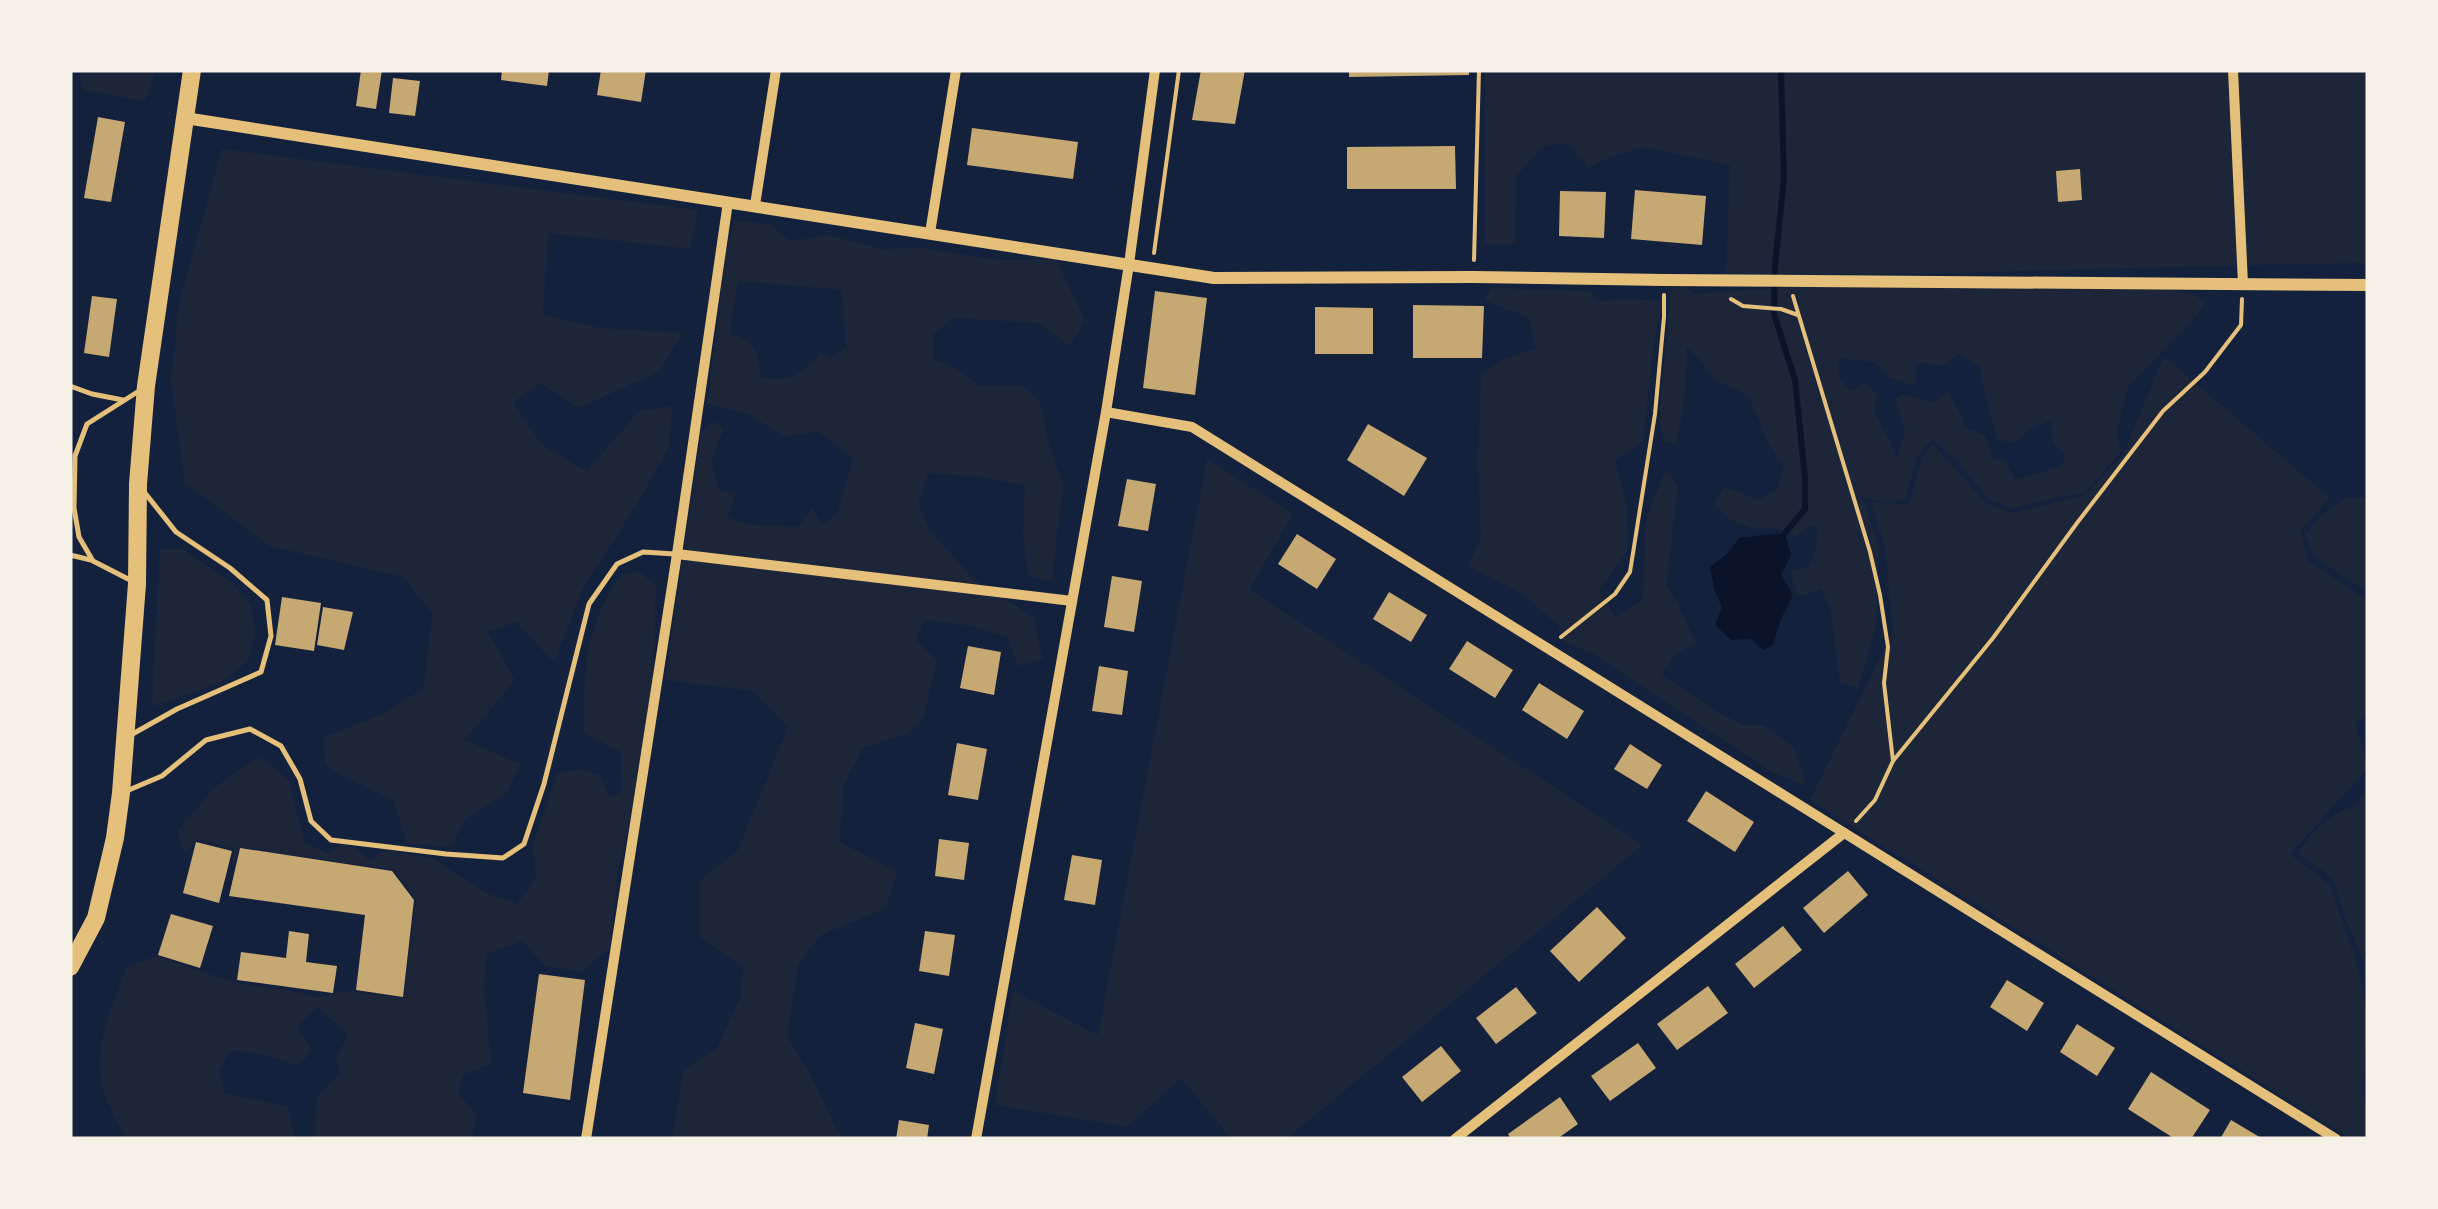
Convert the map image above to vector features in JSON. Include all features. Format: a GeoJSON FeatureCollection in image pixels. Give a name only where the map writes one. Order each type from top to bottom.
{"type":"FeatureCollection","features":[{"type":"Feature","properties":{"kind":"main road"},"geometry":{"type":"LineString","coordinates":[[70,967],[78,939],[96,918],[122,793],[146,386],[192,70]]}},
{"type":"Feature","properties":{"kind":"street"},"geometry":{"type":"LineString","coordinates":[[755,205],[776,70]]}},
{"type":"Feature","properties":{"kind":"street"},"geometry":{"type":"LineString","coordinates":[[930,233],[956,70]]}},
{"type":"Feature","properties":{"kind":"street"},"geometry":{"type":"LineString","coordinates":[[976,1139],[1106,412],[1129,264],[1151,70]]}},
{"type":"Feature","properties":{"kind":"street"},"geometry":{"type":"LineString","coordinates":[[2233,70],[2242,284]]}},
{"type":"Feature","properties":{"kind":"street"},"geometry":{"type":"LineString","coordinates":[[185,118],[1214,278],[2368,284]]}},
{"type":"Feature","properties":{"kind":"street"},"geometry":{"type":"LineString","coordinates":[[586,1139],[728,202]]}},
{"type":"Feature","properties":{"kind":"street"},"geometry":{"type":"LineString","coordinates":[[1106,412],[1192,427],[2336,1139]]}},
{"type":"Feature","properties":{"kind":"street"},"geometry":{"type":"LineString","coordinates":[[677,554],[1072,602]]}},
{"type":"Feature","properties":{"kind":"street"},"geometry":{"type":"LineString","coordinates":[[1455,1139],[1844,833]]}},
{"type":"Feature","properties":{"kind":"lane"},"geometry":{"type":"LineString","coordinates":[[70,386],[126,400]]}},
{"type":"Feature","properties":{"kind":"lane"},"geometry":{"type":"LineString","coordinates":[[93,561],[78,537],[75,456],[87,424],[146,386]]}},
{"type":"Feature","properties":{"kind":"lane"},"geometry":{"type":"LineString","coordinates":[[127,738],[177,709],[261,672],[271,636],[267,600],[230,568],[176,532],[138,484]]}},
{"type":"Feature","properties":{"kind":"lane"},"geometry":{"type":"LineString","coordinates":[[122,793],[162,776],[206,740],[250,729],[281,746],[300,779],[311,821],[332,840],[503,858],[524,844],[560,723],[589,604],[618,564],[643,552],[677,554]]}},
{"type":"Feature","properties":{"kind":"lane"},"geometry":{"type":"LineString","coordinates":[[70,555],[93,561],[136,584]]}},
{"type":"Feature","properties":{"kind":"path"},"geometry":{"type":"LineString","coordinates":[[1152,268],[1180,70]]}},
{"type":"Feature","properties":{"kind":"path"},"geometry":{"type":"LineString","coordinates":[[1474,277],[1479,70]]}},
{"type":"Feature","properties":{"kind":"path"},"geometry":{"type":"LineString","coordinates":[[1546,648],[1616,594],[1630,572],[1654,414],[1664,280]]}},
{"type":"Feature","properties":{"kind":"path"},"geometry":{"type":"LineString","coordinates":[[1710,281],[1743,306],[1780,309],[1798,315]]}},
{"type":"Feature","properties":{"kind":"path"},"geometry":{"type":"LineString","coordinates":[[1780,281],[1798,315],[1870,552],[1888,647],[1884,683],[1893,761]]}},
{"type":"Feature","properties":{"kind":"path"},"geometry":{"type":"LineString","coordinates":[[1844,833],[1876,800],[1893,761],[1993,638],[2163,411],[2205,372],[2241,325],[2242,284]]}},
{"type":"Feature","properties":{"kind":"shaded area"},"geometry":{"type":"Polygon","coordinates":[[[79,70],[157,70],[145,101],[83,90],[79,70]]]}},
{"type":"Feature","properties":{"kind":"shaded area"},"geometry":{"type":"Polygon","coordinates":[[[1485,70],[2368,70],[2368,263],[1726,274],[1730,165],[1643,147],[1588,168],[1569,143],[1542,146],[1516,177],[1515,244],[1485,245],[1485,70]]]}},
{"type":"Feature","properties":{"kind":"shaded area"},"geometry":{"type":"Polygon","coordinates":[[[222,149],[698,210],[690,249],[548,233],[543,315],[601,328],[682,333],[659,372],[578,408],[541,383],[513,402],[543,446],[587,471],[639,411],[672,406],[669,447],[583,588],[554,663],[517,622],[488,632],[515,680],[465,740],[520,764],[507,793],[465,820],[451,847],[407,843],[393,800],[336,773],[325,763],[324,737],[385,713],[424,688],[432,613],[403,577],[270,546],[185,483],[171,381],[179,304],[222,149]]]}},
{"type":"Feature","properties":{"kind":"shaded area"},"geometry":{"type":"Polygon","coordinates":[[[734,221],[769,224],[791,241],[828,235],[883,249],[921,248],[998,260],[1056,260],[1085,320],[1070,346],[1039,323],[954,318],[933,334],[933,359],[957,369],[980,386],[1022,385],[1040,401],[1047,438],[1063,484],[1052,581],[1029,577],[1023,535],[1025,485],[928,473],[918,503],[930,531],[974,579],[1033,617],[1043,659],[1018,666],[1007,637],[972,626],[924,620],[916,640],[937,660],[924,716],[909,733],[863,748],[843,786],[840,842],[897,872],[886,908],[821,935],[798,965],[787,1036],[844,1139],[672,1139],[684,1070],[717,1048],[741,996],[743,967],[700,937],[700,880],[738,850],[788,727],[754,691],[665,680],[701,432],[715,421],[724,429],[711,459],[718,489],[736,494],[727,517],[749,525],[798,527],[812,508],[822,524],[837,515],[853,458],[819,432],[783,436],[748,414],[707,404],[727,245],[734,221]],[[738,281],[729,334],[746,340],[754,348],[761,378],[795,375],[821,353],[830,359],[846,347],[842,290],[738,281]]]}},
{"type":"Feature","properties":{"kind":"shaded area"},"geometry":{"type":"Polygon","coordinates":[[[1685,285],[1693,294],[1810,286],[2166,289],[2194,294],[2205,303],[2128,387],[2116,434],[2122,451],[2085,492],[2011,508],[1990,500],[1932,439],[1917,457],[1905,499],[1886,502],[1862,497],[1879,547],[1876,625],[1858,688],[1840,682],[1831,610],[1821,589],[1798,597],[1790,571],[1809,567],[1815,555],[1818,526],[1795,537],[1776,528],[1754,529],[1728,519],[1714,504],[1725,487],[1758,500],[1777,490],[1784,469],[1767,441],[1748,395],[1714,379],[1686,346],[1676,444],[1664,441],[1659,420],[1671,290],[1685,285]],[[1958,353],[1944,366],[1916,362],[1916,386],[1890,378],[1875,362],[1838,358],[1839,376],[1850,391],[1866,383],[1877,394],[1874,413],[1897,459],[1905,430],[1895,399],[1902,395],[1935,402],[1948,392],[1966,428],[1985,435],[1993,459],[2006,461],[2015,480],[2061,466],[2066,455],[2053,444],[2051,420],[2028,430],[2016,443],[1997,440],[1980,368],[1958,353]]]}},
{"type":"Feature","properties":{"kind":"shaded area"},"geometry":{"type":"Polygon","coordinates":[[[1491,288],[1591,291],[1597,302],[1663,301],[1654,341],[1643,441],[1615,460],[1627,506],[1628,550],[1599,590],[1615,617],[1643,600],[1646,521],[1665,470],[1678,487],[1666,586],[1696,643],[1674,656],[1662,675],[1716,711],[1743,725],[1764,725],[1794,747],[1806,786],[1772,772],[1592,653],[1564,642],[1558,625],[1520,592],[1468,566],[1481,539],[1481,374],[1504,359],[1536,348],[1529,318],[1484,300],[1491,288]]]}},
{"type":"Feature","properties":{"kind":"shaded area"},"geometry":{"type":"Polygon","coordinates":[[[2164,356],[2330,498],[2301,530],[2307,560],[2368,601],[2368,715],[2355,723],[2368,768],[2290,854],[2330,885],[2357,965],[2368,1018],[2362,1092],[2368,1112],[2368,1139],[2351,1139],[1810,800],[1893,631],[1885,546],[1871,503],[1909,504],[1922,458],[1933,444],[1986,503],[2011,513],[2085,495],[2123,455],[2164,356]]]}},
{"type":"Feature","properties":{"kind":"shaded area"},"geometry":{"type":"Polygon","coordinates":[[[1207,459],[1293,514],[1249,589],[1643,845],[1286,1139],[1232,1139],[1181,1078],[1127,1127],[995,1105],[1013,991],[1098,1035],[1207,459]]]}},
{"type":"Feature","properties":{"kind":"shaded area"},"geometry":{"type":"Polygon","coordinates":[[[2345,498],[2368,498],[2368,593],[2314,556],[2305,535],[2322,515],[2345,498]]]}},
{"type":"Feature","properties":{"kind":"shaded area"},"geometry":{"type":"Polygon","coordinates":[[[1785,533],[1791,555],[1781,575],[1793,595],[1773,645],[1763,650],[1751,639],[1731,640],[1715,625],[1722,607],[1710,567],[1739,538],[1785,533]]]}},
{"type":"Feature","properties":{"kind":"shaded area"},"geometry":{"type":"Polygon","coordinates":[[[160,549],[182,549],[233,584],[251,605],[255,632],[247,662],[221,682],[152,707],[160,549]]]}},
{"type":"Feature","properties":{"kind":"shaded area"},"geometry":{"type":"Polygon","coordinates":[[[640,572],[656,586],[653,677],[643,760],[617,875],[611,947],[581,972],[545,966],[522,941],[486,954],[484,989],[491,1064],[463,1075],[458,1093],[477,1115],[471,1139],[315,1139],[317,1096],[340,1075],[336,1058],[348,1035],[318,1007],[296,1028],[311,1048],[304,1061],[295,1065],[266,1055],[231,1050],[219,1070],[224,1093],[288,1107],[294,1137],[127,1139],[105,1095],[100,1053],[127,967],[156,956],[237,983],[319,998],[343,991],[404,998],[416,899],[394,870],[239,847],[234,865],[234,849],[197,839],[185,853],[177,832],[214,788],[259,756],[288,779],[305,843],[329,854],[342,844],[356,848],[370,861],[385,850],[434,859],[485,892],[517,904],[536,877],[533,845],[558,773],[582,769],[600,775],[610,798],[622,791],[621,752],[584,733],[586,670],[593,631],[609,593],[622,575],[640,572]]]}},
{"type":"Feature","properties":{"kind":"shaded area"},"geometry":{"type":"Polygon","coordinates":[[[2368,787],[2368,985],[2365,964],[2343,913],[2334,879],[2297,853],[2330,818],[2356,806],[2368,787]]]}},
{"type":"Feature","properties":{"kind":"building"},"geometry":{"type":"Polygon","coordinates":[[[361,70],[382,70],[376,109],[356,106],[361,70]]]}},
{"type":"Feature","properties":{"kind":"building"},"geometry":{"type":"Polygon","coordinates":[[[502,70],[549,70],[547,86],[501,80],[502,70]]]}},
{"type":"Feature","properties":{"kind":"building"},"geometry":{"type":"Polygon","coordinates":[[[601,70],[646,70],[641,102],[597,95],[601,70]]]}},
{"type":"Feature","properties":{"kind":"building"},"geometry":{"type":"Polygon","coordinates":[[[1201,70],[1245,70],[1235,124],[1192,120],[1201,70]]]}},
{"type":"Feature","properties":{"kind":"building"},"geometry":{"type":"Polygon","coordinates":[[[1349,70],[1469,70],[1469,75],[1349,77],[1349,70]]]}},
{"type":"Feature","properties":{"kind":"building"},"geometry":{"type":"Polygon","coordinates":[[[393,78],[420,81],[415,116],[389,113],[393,78]]]}},
{"type":"Feature","properties":{"kind":"building"},"geometry":{"type":"Polygon","coordinates":[[[98,117],[125,122],[111,202],[84,198],[98,117]]]}},
{"type":"Feature","properties":{"kind":"building"},"geometry":{"type":"Polygon","coordinates":[[[972,128],[1078,142],[1073,179],[967,165],[972,128]]]}},
{"type":"Feature","properties":{"kind":"building"},"geometry":{"type":"Polygon","coordinates":[[[1455,146],[1456,189],[1347,189],[1347,147],[1455,146]]]}},
{"type":"Feature","properties":{"kind":"building"},"geometry":{"type":"Polygon","coordinates":[[[2080,169],[2082,200],[2058,202],[2056,171],[2080,169]]]}},
{"type":"Feature","properties":{"kind":"building"},"geometry":{"type":"Polygon","coordinates":[[[1635,190],[1706,196],[1702,245],[1631,239],[1635,190]]]}},
{"type":"Feature","properties":{"kind":"building"},"geometry":{"type":"Polygon","coordinates":[[[1560,191],[1606,192],[1604,238],[1559,236],[1560,191]]]}},
{"type":"Feature","properties":{"kind":"building"},"geometry":{"type":"Polygon","coordinates":[[[1155,291],[1207,298],[1195,395],[1143,388],[1155,291]]]}},
{"type":"Feature","properties":{"kind":"building"},"geometry":{"type":"Polygon","coordinates":[[[92,296],[117,299],[109,357],[84,353],[92,296]]]}},
{"type":"Feature","properties":{"kind":"building"},"geometry":{"type":"Polygon","coordinates":[[[1413,305],[1484,306],[1482,358],[1413,358],[1413,305]]]}},
{"type":"Feature","properties":{"kind":"building"},"geometry":{"type":"Polygon","coordinates":[[[1315,307],[1373,308],[1373,354],[1315,354],[1315,307]]]}},
{"type":"Feature","properties":{"kind":"building"},"geometry":{"type":"Polygon","coordinates":[[[1368,424],[1427,458],[1404,496],[1347,460],[1368,424]]]}},
{"type":"Feature","properties":{"kind":"building"},"geometry":{"type":"Polygon","coordinates":[[[1127,479],[1156,484],[1148,531],[1118,526],[1127,479]]]}},
{"type":"Feature","properties":{"kind":"building"},"geometry":{"type":"Polygon","coordinates":[[[1297,534],[1336,559],[1317,589],[1278,564],[1297,534]]]}},
{"type":"Feature","properties":{"kind":"building"},"geometry":{"type":"Polygon","coordinates":[[[1112,576],[1142,581],[1134,632],[1104,627],[1112,576]]]}},
{"type":"Feature","properties":{"kind":"building"},"geometry":{"type":"Polygon","coordinates":[[[1389,592],[1427,615],[1411,642],[1373,619],[1389,592]]]}},
{"type":"Feature","properties":{"kind":"building"},"geometry":{"type":"Polygon","coordinates":[[[282,597],[321,603],[314,651],[275,645],[282,597]]]}},
{"type":"Feature","properties":{"kind":"building"},"geometry":{"type":"Polygon","coordinates":[[[323,607],[353,612],[344,650],[317,645],[323,607]]]}},
{"type":"Feature","properties":{"kind":"building"},"geometry":{"type":"Polygon","coordinates":[[[1467,641],[1513,670],[1495,698],[1449,669],[1467,641]]]}},
{"type":"Feature","properties":{"kind":"building"},"geometry":{"type":"Polygon","coordinates":[[[968,646],[1001,652],[994,695],[960,688],[968,646]]]}},
{"type":"Feature","properties":{"kind":"building"},"geometry":{"type":"Polygon","coordinates":[[[1099,666],[1128,671],[1122,715],[1092,711],[1099,666]]]}},
{"type":"Feature","properties":{"kind":"building"},"geometry":{"type":"Polygon","coordinates":[[[1539,683],[1584,711],[1567,739],[1522,710],[1539,683]]]}},
{"type":"Feature","properties":{"kind":"building"},"geometry":{"type":"Polygon","coordinates":[[[957,743],[987,749],[978,800],[948,795],[957,743]]]}},
{"type":"Feature","properties":{"kind":"building"},"geometry":{"type":"Polygon","coordinates":[[[1630,744],[1662,765],[1647,789],[1614,769],[1630,744]]]}},
{"type":"Feature","properties":{"kind":"building"},"geometry":{"type":"Polygon","coordinates":[[[1706,791],[1754,822],[1735,852],[1687,821],[1706,791]]]}},
{"type":"Feature","properties":{"kind":"building"},"geometry":{"type":"Polygon","coordinates":[[[939,839],[969,843],[964,880],[935,876],[939,839]]]}},
{"type":"Feature","properties":{"kind":"building"},"geometry":{"type":"Polygon","coordinates":[[[196,842],[232,851],[219,903],[183,893],[196,842]]]}},
{"type":"Feature","properties":{"kind":"building"},"geometry":{"type":"Polygon","coordinates":[[[240,848],[392,871],[414,900],[403,997],[356,990],[365,915],[229,896],[240,848]]]}},
{"type":"Feature","properties":{"kind":"building"},"geometry":{"type":"Polygon","coordinates":[[[1072,855],[1102,860],[1095,905],[1064,900],[1072,855]]]}},
{"type":"Feature","properties":{"kind":"building"},"geometry":{"type":"Polygon","coordinates":[[[1848,871],[1868,895],[1824,933],[1803,908],[1848,871]]]}},
{"type":"Feature","properties":{"kind":"building"},"geometry":{"type":"Polygon","coordinates":[[[1597,907],[1626,938],[1579,982],[1550,951],[1597,907]]]}},
{"type":"Feature","properties":{"kind":"building"},"geometry":{"type":"Polygon","coordinates":[[[171,914],[213,926],[200,968],[158,955],[171,914]]]}},
{"type":"Feature","properties":{"kind":"building"},"geometry":{"type":"Polygon","coordinates":[[[1783,926],[1802,950],[1754,988],[1735,964],[1783,926]]]}},
{"type":"Feature","properties":{"kind":"building"},"geometry":{"type":"Polygon","coordinates":[[[289,931],[309,934],[306,962],[337,966],[333,993],[237,980],[241,952],[286,958],[289,931]]]}},
{"type":"Feature","properties":{"kind":"building"},"geometry":{"type":"Polygon","coordinates":[[[925,931],[955,935],[949,976],[919,971],[925,931]]]}},
{"type":"Feature","properties":{"kind":"building"},"geometry":{"type":"Polygon","coordinates":[[[539,974],[585,980],[570,1100],[523,1093],[539,974]]]}},
{"type":"Feature","properties":{"kind":"building"},"geometry":{"type":"Polygon","coordinates":[[[2007,980],[2044,1003],[2027,1031],[1990,1007],[2007,980]]]}},
{"type":"Feature","properties":{"kind":"building"},"geometry":{"type":"Polygon","coordinates":[[[1708,986],[1728,1013],[1677,1050],[1657,1024],[1708,986]]]}},
{"type":"Feature","properties":{"kind":"building"},"geometry":{"type":"Polygon","coordinates":[[[1516,987],[1537,1013],[1496,1044],[1476,1018],[1516,987]]]}},
{"type":"Feature","properties":{"kind":"building"},"geometry":{"type":"Polygon","coordinates":[[[915,1023],[943,1029],[934,1074],[906,1068],[915,1023]]]}},
{"type":"Feature","properties":{"kind":"building"},"geometry":{"type":"Polygon","coordinates":[[[2077,1024],[2115,1048],[2097,1076],[2060,1052],[2077,1024]]]}},
{"type":"Feature","properties":{"kind":"building"},"geometry":{"type":"Polygon","coordinates":[[[1638,1043],[1656,1068],[1610,1101],[1591,1076],[1638,1043]]]}},
{"type":"Feature","properties":{"kind":"building"},"geometry":{"type":"Polygon","coordinates":[[[1441,1046],[1461,1071],[1422,1102],[1402,1077],[1441,1046]]]}},
{"type":"Feature","properties":{"kind":"building"},"geometry":{"type":"Polygon","coordinates":[[[2151,1072],[2210,1110],[2191,1139],[2175,1139],[2128,1109],[2151,1072]]]}},
{"type":"Feature","properties":{"kind":"building"},"geometry":{"type":"Polygon","coordinates":[[[1560,1097],[1578,1124],[1557,1139],[1511,1139],[1508,1134],[1560,1097]]]}},
{"type":"Feature","properties":{"kind":"building"},"geometry":{"type":"Polygon","coordinates":[[[899,1120],[929,1125],[927,1139],[896,1139],[899,1120]]]}},
{"type":"Feature","properties":{"kind":"building"},"geometry":{"type":"Polygon","coordinates":[[[2231,1120],[2263,1139],[2220,1139],[2231,1120]]]}},
{"type":"Feature","properties":{"kind":"waterway"},"geometry":{"type":"LineString","coordinates":[[1781,70],[1784,179],[1774,314],[1795,380],[1805,477],[1805,509],[1785,533]]}}]}
